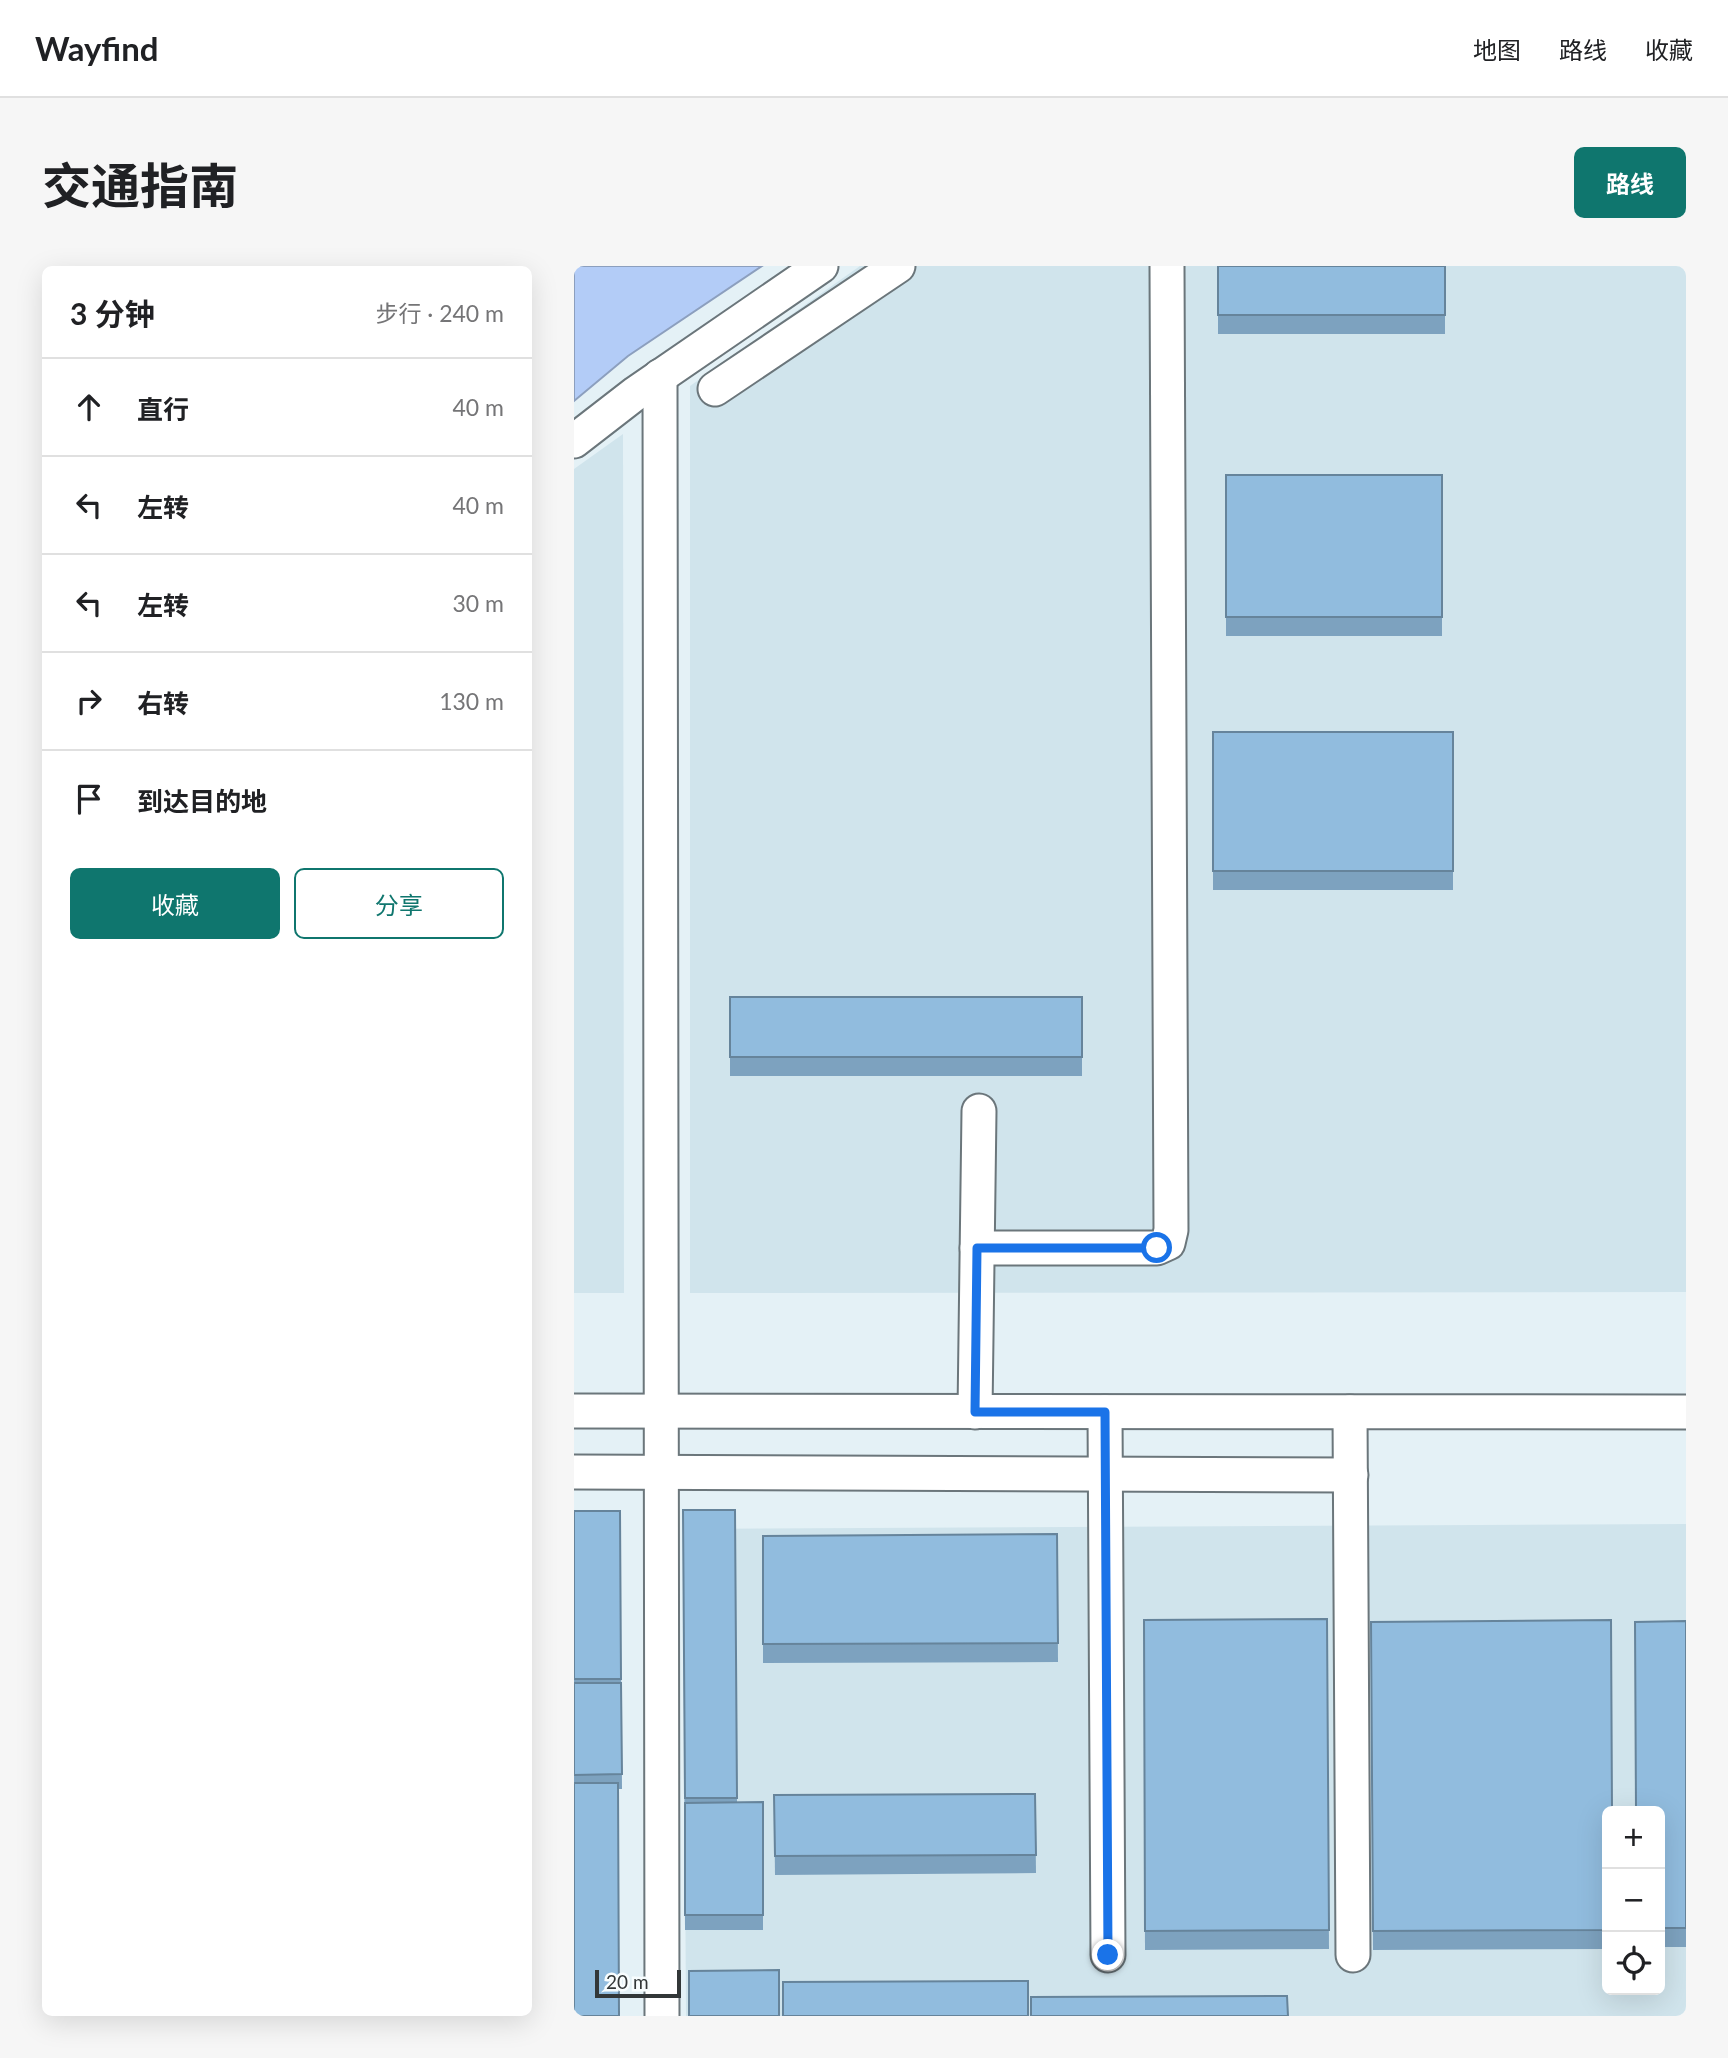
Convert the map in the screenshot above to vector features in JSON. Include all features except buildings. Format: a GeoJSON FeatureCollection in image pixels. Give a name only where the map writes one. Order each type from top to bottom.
{"type":"FeatureCollection","features":[{"type":"Feature","properties":{"kind":"street"},"geometry":{"type":"LineString","coordinates":[[574,441],[660,376],[821,266]]}},
{"type":"Feature","properties":{"kind":"street"},"geometry":{"type":"LineString","coordinates":[[715,389],[898,266]]}},
{"type":"Feature","properties":{"kind":"street"},"geometry":{"type":"LineString","coordinates":[[977,1248],[1157,1248],[1168,1243],[1171,1230],[1167,266]]}},
{"type":"Feature","properties":{"kind":"street"},"geometry":{"type":"LineString","coordinates":[[660,376],[662,2016]]}},
{"type":"Feature","properties":{"kind":"street"},"geometry":{"type":"LineString","coordinates":[[975,1412],[979,1111]]}},
{"type":"Feature","properties":{"kind":"street"},"geometry":{"type":"LineString","coordinates":[[574,1411],[1686,1412]]}},
{"type":"Feature","properties":{"kind":"street"},"geometry":{"type":"LineString","coordinates":[[1105,1412],[1108,1955]]}},
{"type":"Feature","properties":{"kind":"street"},"geometry":{"type":"LineString","coordinates":[[1350,1412],[1353,1955]]}},
{"type":"Feature","properties":{"kind":"street"},"geometry":{"type":"LineString","coordinates":[[574,1472],[1351,1475]]}},
{"type":"Feature","properties":{"kind":"shaded area"},"geometry":{"type":"Polygon","coordinates":[[[860,266],[1686,266],[1686,1292],[690,1293],[690,386],[860,266]]]}},
{"type":"Feature","properties":{"kind":"shaded area"},"geometry":{"type":"Polygon","coordinates":[[[623,434],[624,1293],[574,1293],[574,469],[623,434]]]}},
{"type":"Feature","properties":{"kind":"shaded area"},"geometry":{"type":"Polygon","coordinates":[[[1686,1524],[1686,2016],[686,2016],[683,1529],[1686,1524]]]}},
{"type":"Feature","properties":{"kind":"water"},"geometry":{"type":"Polygon","coordinates":[[[574,266],[762,266],[628,356],[574,401],[574,266]]]}},
{"type":"Feature","properties":{"kind":"route"},"geometry":{"type":"LineString","coordinates":[[1108,1955],[1105,1412],[975,1412],[977,1248],[1157,1248]]}}]}
